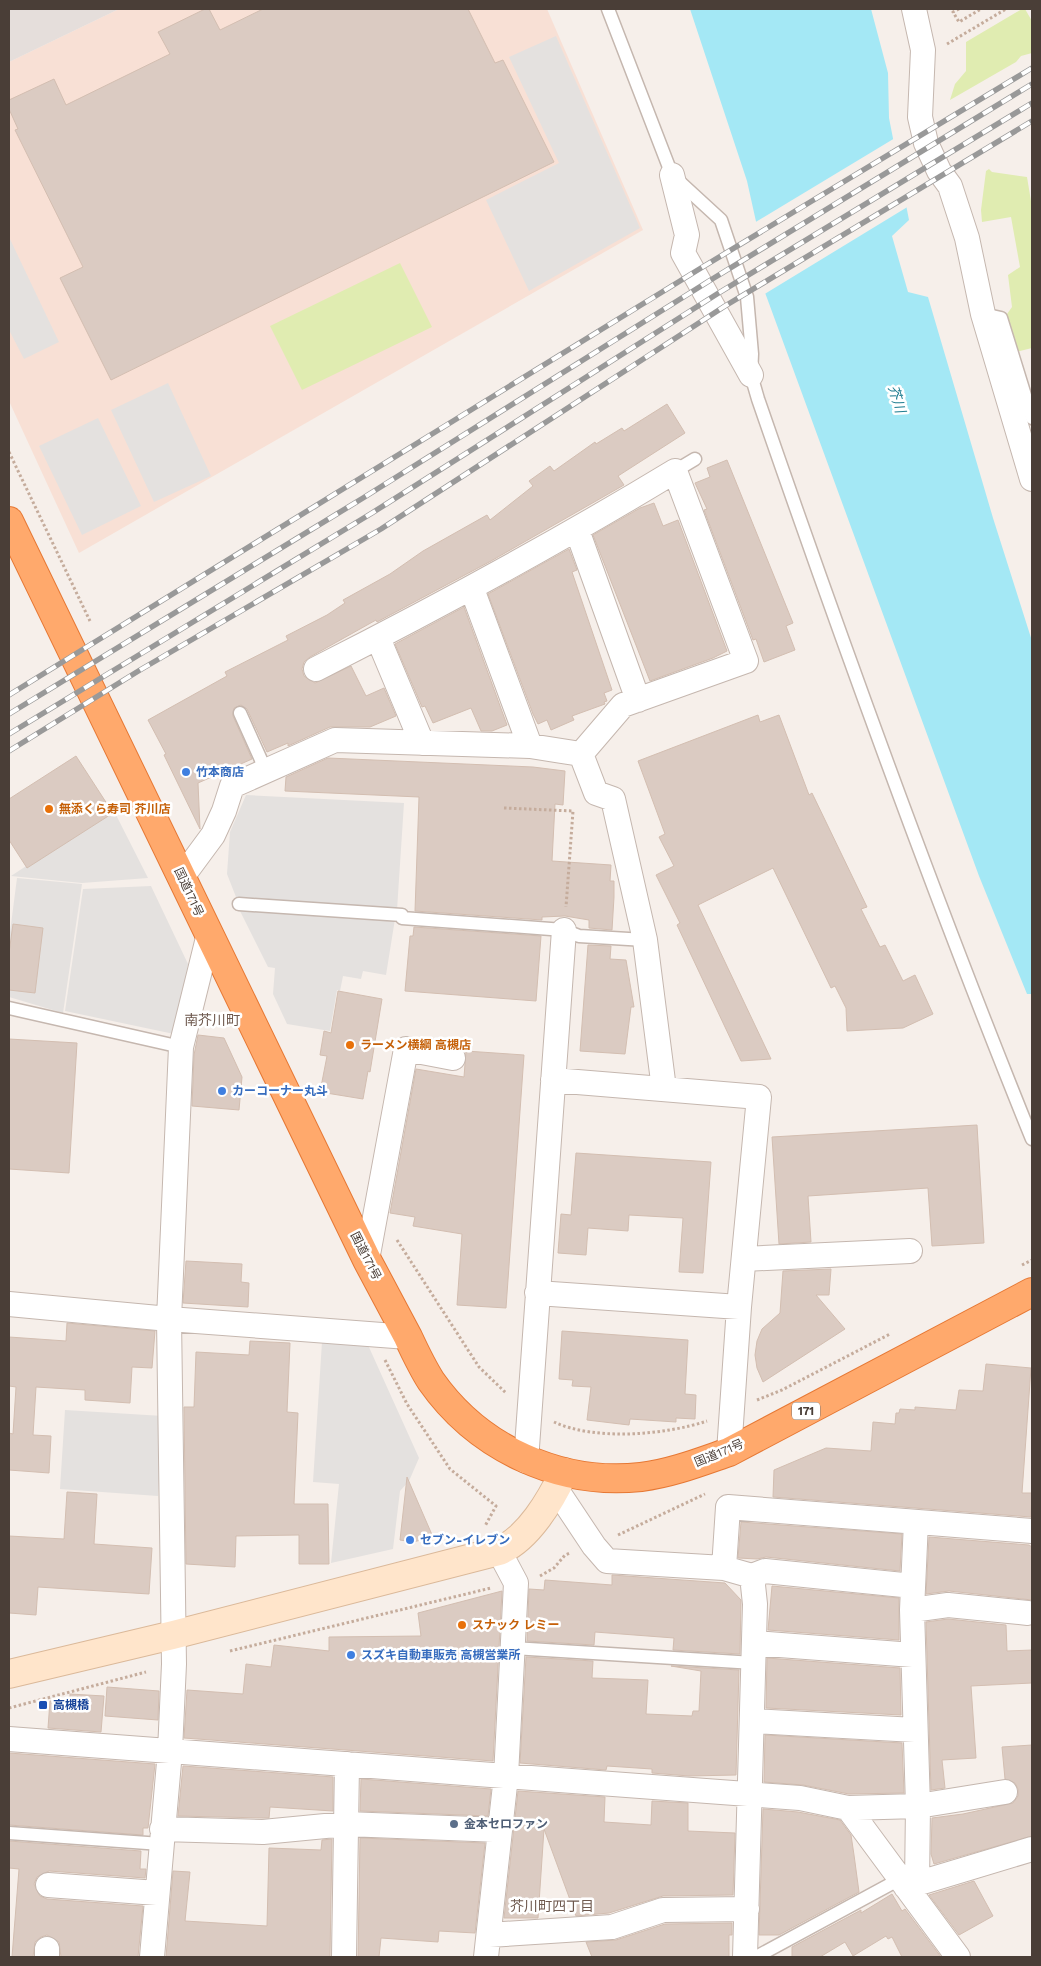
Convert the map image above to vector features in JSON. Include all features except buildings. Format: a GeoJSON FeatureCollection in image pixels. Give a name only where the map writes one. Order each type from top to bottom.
{"type":"FeatureCollection","features":[{"type":"Feature","properties":{"kind":"highway","name":"国道171号"},"geometry":{"type":"LineString","coordinates":[[9,521],[367,1260],[430,1380],[446,1400],[483,1434],[560,1481],[642,1477],[675,1470],[729,1452],[1032,1292]]}},
{"type":"Feature","properties":{"kind":"street"},"geometry":{"type":"LineString","coordinates":[[914,9],[923,50],[920,117],[926,143],[938,170],[950,186],[967,238],[982,314],[1032,479]]}},
{"type":"Feature","properties":{"kind":"street"},"geometry":{"type":"LineString","coordinates":[[672,175],[687,235],[683,253],[751,375]]}},
{"type":"Feature","properties":{"kind":"street"},"geometry":{"type":"LineString","coordinates":[[316,669],[472,589],[578,530],[675,471],[746,661],[623,705],[581,754]]}},
{"type":"Feature","properties":{"kind":"street"},"geometry":{"type":"LineString","coordinates":[[578,530],[638,700]]}},
{"type":"Feature","properties":{"kind":"street"},"geometry":{"type":"LineString","coordinates":[[472,589],[530,746]]}},
{"type":"Feature","properties":{"kind":"street"},"geometry":{"type":"LineString","coordinates":[[378,638],[422,743]]}},
{"type":"Feature","properties":{"kind":"street"},"geometry":{"type":"LineString","coordinates":[[182,876],[213,835],[224,811],[232,786],[335,740],[530,746],[581,754]]}},
{"type":"Feature","properties":{"kind":"street"},"geometry":{"type":"LineString","coordinates":[[581,754],[596,793],[613,799],[645,940],[664,1089]]}},
{"type":"Feature","properties":{"kind":"street"},"geometry":{"type":"LineString","coordinates":[[526,1461],[564,930]]}},
{"type":"Feature","properties":{"kind":"street"},"geometry":{"type":"LineString","coordinates":[[152,1957],[170,1751],[173,1635],[169,1319],[181,1047],[209,934]]}},
{"type":"Feature","properties":{"kind":"street"},"geometry":{"type":"LineString","coordinates":[[367,1260],[406,1049],[453,1058]]}},
{"type":"Feature","properties":{"kind":"street"},"geometry":{"type":"LineString","coordinates":[[553,1080],[759,1098],[739,1307],[729,1452]]}},
{"type":"Feature","properties":{"kind":"street"},"geometry":{"type":"LineString","coordinates":[[744,1260],[910,1250]]}},
{"type":"Feature","properties":{"kind":"street"},"geometry":{"type":"LineString","coordinates":[[538,1293],[739,1307]]}},
{"type":"Feature","properties":{"kind":"street"},"geometry":{"type":"LineString","coordinates":[[9,1304],[169,1319],[408,1337]]}},
{"type":"Feature","properties":{"kind":"street"},"geometry":{"type":"LineString","coordinates":[[9,1674],[173,1635],[498,1551],[516,1542],[523,1536],[560,1481],[594,1546],[607,1561],[724,1568],[752,1576],[764,1571],[913,1586]]}},
{"type":"Feature","properties":{"kind":"street"},"geometry":{"type":"LineString","coordinates":[[724,1568],[728,1507],[1032,1532]]}},
{"type":"Feature","properties":{"kind":"street"},"geometry":{"type":"LineString","coordinates":[[908,1884],[918,1806],[912,1610],[916,1522]]}},
{"type":"Feature","properties":{"kind":"street"},"geometry":{"type":"LineString","coordinates":[[498,1551],[516,1583],[506,1776],[487,1946],[612,1927],[663,1910],[747,1909]]}},
{"type":"Feature","properties":{"kind":"street"},"geometry":{"type":"LineString","coordinates":[[745,1957],[755,1604],[752,1576]]}},
{"type":"Feature","properties":{"kind":"street"},"geometry":{"type":"LineString","coordinates":[[912,1610],[948,1605],[1028,1613]]}},
{"type":"Feature","properties":{"kind":"street"},"geometry":{"type":"LineString","coordinates":[[754,1653],[913,1655]]}},
{"type":"Feature","properties":{"kind":"street"},"geometry":{"type":"LineString","coordinates":[[752,1721],[915,1730]]}},
{"type":"Feature","properties":{"kind":"street"},"geometry":{"type":"LineString","coordinates":[[9,1739],[800,1798],[848,1808],[918,1806],[1005,1792]]}},
{"type":"Feature","properties":{"kind":"street"},"geometry":{"type":"LineString","coordinates":[[344,1957],[347,1764]]}},
{"type":"Feature","properties":{"kind":"street"},"geometry":{"type":"LineString","coordinates":[[848,1808],[908,1884],[958,1957]]}},
{"type":"Feature","properties":{"kind":"street"},"geometry":{"type":"LineString","coordinates":[[161,1837],[263,1832],[346,1824],[500,1830]]}},
{"type":"Feature","properties":{"kind":"street"},"geometry":{"type":"LineString","coordinates":[[908,1884],[1032,1849]]}},
{"type":"Feature","properties":{"kind":"street"},"geometry":{"type":"LineString","coordinates":[[48,1885],[157,1893]]}},
{"type":"Feature","properties":{"kind":"lane"},"geometry":{"type":"LineString","coordinates":[[608,9],[672,175],[721,220],[747,297],[752,354],[751,375],[817,569],[884,755],[976,1001],[1032,1138]]}},
{"type":"Feature","properties":{"kind":"lane"},"geometry":{"type":"LineString","coordinates":[[982,314],[1001,318],[1032,418]]}},
{"type":"Feature","properties":{"kind":"lane"},"geometry":{"type":"LineString","coordinates":[[675,471],[695,459]]}},
{"type":"Feature","properties":{"kind":"lane"},"geometry":{"type":"LineString","coordinates":[[240,713],[266,770]]}},
{"type":"Feature","properties":{"kind":"lane"},"geometry":{"type":"LineString","coordinates":[[239,904],[402,915],[402,923],[564,930],[579,936],[645,940]]}},
{"type":"Feature","properties":{"kind":"lane"},"geometry":{"type":"LineString","coordinates":[[9,1008],[181,1047]]}},
{"type":"Feature","properties":{"kind":"lane"},"geometry":{"type":"LineString","coordinates":[[513,1648],[754,1653]]}},
{"type":"Feature","properties":{"kind":"lane"},"geometry":{"type":"LineString","coordinates":[[9,1833],[161,1837]]}},
{"type":"Feature","properties":{"kind":"lane"},"geometry":{"type":"LineString","coordinates":[[756,1957],[908,1884]]}},
{"type":"Feature","properties":{"kind":"path"},"geometry":{"type":"LineString","coordinates":[[959,9],[953,12],[959,22],[981,9]]}},
{"type":"Feature","properties":{"kind":"path"},"geometry":{"type":"LineString","coordinates":[[949,43],[1006,9]]}},
{"type":"Feature","properties":{"kind":"path"},"geometry":{"type":"LineString","coordinates":[[9,452],[92,625]]}},
{"type":"Feature","properties":{"kind":"path"},"geometry":{"type":"LineString","coordinates":[[504,808],[573,811],[564,930]]}},
{"type":"Feature","properties":{"kind":"path"},"geometry":{"type":"LineString","coordinates":[[376,1209],[479,1367],[507,1394],[529,1410],[562,1426],[640,1435],[705,1422],[782,1390],[894,1332]]}},
{"type":"Feature","properties":{"kind":"path"},"geometry":{"type":"LineString","coordinates":[[1015,1269],[1032,1260]]}},
{"type":"Feature","properties":{"kind":"shaded area"},"geometry":{"type":"Polygon","coordinates":[[[9,9],[119,9],[9,62],[9,9]]]}},
{"type":"Feature","properties":{"kind":"shaded area"},"geometry":{"type":"Polygon","coordinates":[[[119,9],[547,9],[643,230],[79,553],[9,401],[9,62],[119,9]]]}},
{"type":"Feature","properties":{"kind":"shaded area"},"geometry":{"type":"Polygon","coordinates":[[[556,36],[640,228],[529,291],[486,200],[559,163],[509,57],[556,36]]]}},
{"type":"Feature","properties":{"kind":"shaded area"},"geometry":{"type":"Polygon","coordinates":[[[9,237],[59,342],[24,359],[9,330],[9,237]]]}},
{"type":"Feature","properties":{"kind":"shaded area"},"geometry":{"type":"Polygon","coordinates":[[[168,383],[211,476],[154,502],[111,410],[168,383]]]}},
{"type":"Feature","properties":{"kind":"shaded area"},"geometry":{"type":"Polygon","coordinates":[[[98,418],[141,506],[82,535],[39,446],[98,418]]]}},
{"type":"Feature","properties":{"kind":"shaded area"},"geometry":{"type":"Polygon","coordinates":[[[246,795],[404,803],[397,910],[236,897],[227,874],[230,832],[246,795]]]}},
{"type":"Feature","properties":{"kind":"shaded area"},"geometry":{"type":"Polygon","coordinates":[[[113,809],[148,878],[82,883],[11,876],[113,809]]]}},
{"type":"Feature","properties":{"kind":"shaded area"},"geometry":{"type":"Polygon","coordinates":[[[17,878],[82,884],[63,1013],[9,997],[9,940],[17,878]]]}},
{"type":"Feature","properties":{"kind":"shaded area"},"geometry":{"type":"Polygon","coordinates":[[[151,886],[188,964],[174,1034],[65,1011],[83,889],[151,886]]]}},
{"type":"Feature","properties":{"kind":"shaded area"},"geometry":{"type":"Polygon","coordinates":[[[238,907],[395,919],[386,975],[363,971],[361,979],[343,976],[340,991],[337,990],[330,1031],[287,1024],[273,994],[275,968],[268,967],[238,907]]]}},
{"type":"Feature","properties":{"kind":"shaded area"},"geometry":{"type":"Polygon","coordinates":[[[322,1342],[368,1345],[419,1458],[409,1481],[400,1491],[393,1549],[331,1563],[339,1484],[313,1482],[322,1342]]]}},
{"type":"Feature","properties":{"kind":"shaded area"},"geometry":{"type":"Polygon","coordinates":[[[65,1410],[163,1416],[158,1496],[60,1489],[65,1410]]]}},
{"type":"Feature","properties":{"kind":"green space"},"geometry":{"type":"Polygon","coordinates":[[[1025,9],[1032,21],[1032,53],[1021,56],[1016,62],[950,100],[955,84],[966,71],[966,42],[1025,9]]]}},
{"type":"Feature","properties":{"kind":"green space"},"geometry":{"type":"Polygon","coordinates":[[[989,169],[992,172],[1027,177],[1032,207],[1032,348],[1016,352],[1007,314],[1012,307],[1008,275],[1020,267],[1011,217],[982,222],[981,210],[986,171],[989,169]]]}},
{"type":"Feature","properties":{"kind":"green space"},"geometry":{"type":"Polygon","coordinates":[[[400,263],[432,327],[302,390],[270,326],[400,263]]]}},
{"type":"Feature","properties":{"kind":"water","name":"芥川"},"geometry":{"type":"Polygon","coordinates":[[[690,9],[871,9],[888,73],[889,118],[909,220],[892,236],[908,292],[928,297],[993,518],[1032,641],[1032,994],[1027,994],[979,876],[758,274],[759,235],[747,181],[690,9]]]}},
{"type":"Feature","properties":{"kind":"pier"},"geometry":{"type":"Polygon","coordinates":[[[895,138],[909,206],[763,295],[756,275],[757,235],[754,223],[895,138]]]}},
{"type":"Feature","properties":{"kind":"railway"},"geometry":{"type":"LineString","coordinates":[[9,695],[701,268],[1032,68]]}},
{"type":"Feature","properties":{"kind":"railway"},"geometry":{"type":"LineString","coordinates":[[9,714],[363,498],[709,281],[1032,84]]}},
{"type":"Feature","properties":{"kind":"railway"},"geometry":{"type":"LineString","coordinates":[[9,734],[372,513],[717,294],[1032,103]]}},
{"type":"Feature","properties":{"kind":"railway"},"geometry":{"type":"LineString","coordinates":[[9,751],[140,670],[381,529],[725,306],[1032,121]]}},
{"type":"Feature","properties":{"kind":"place","name":"竹本商店"},"geometry":{"type":"Point","coordinates":[186,772]}},
{"type":"Feature","properties":{"kind":"place","name":"無添くら寿司 芥川店"},"geometry":{"type":"Point","coordinates":[49,809]}},
{"type":"Feature","properties":{"kind":"place","name":"ラーメン横綱 高槻店"},"geometry":{"type":"Point","coordinates":[350,1045]}},
{"type":"Feature","properties":{"kind":"place","name":"カーコーナー丸斗"},"geometry":{"type":"Point","coordinates":[222,1091]}},
{"type":"Feature","properties":{"kind":"place","name":"セブン-イレブン"},"geometry":{"type":"Point","coordinates":[410,1540]}},
{"type":"Feature","properties":{"kind":"place","name":"スナック レミー"},"geometry":{"type":"Point","coordinates":[462,1625]}},
{"type":"Feature","properties":{"kind":"place","name":"スズキ自動車販売 高槻営業所"},"geometry":{"type":"Point","coordinates":[351,1655]}},
{"type":"Feature","properties":{"kind":"place","name":"高槻橋"},"geometry":{"type":"Point","coordinates":[43,1705]}},
{"type":"Feature","properties":{"kind":"place","name":"金本セロファン"},"geometry":{"type":"Point","coordinates":[454,1824]}},
{"type":"Feature","properties":{"kind":"district","name":"南芥川町"},"geometry":{"type":"Point","coordinates":[212,1020]}},
{"type":"Feature","properties":{"kind":"district","name":"芥川町四丁目"},"geometry":{"type":"Point","coordinates":[552,1906]}}]}
